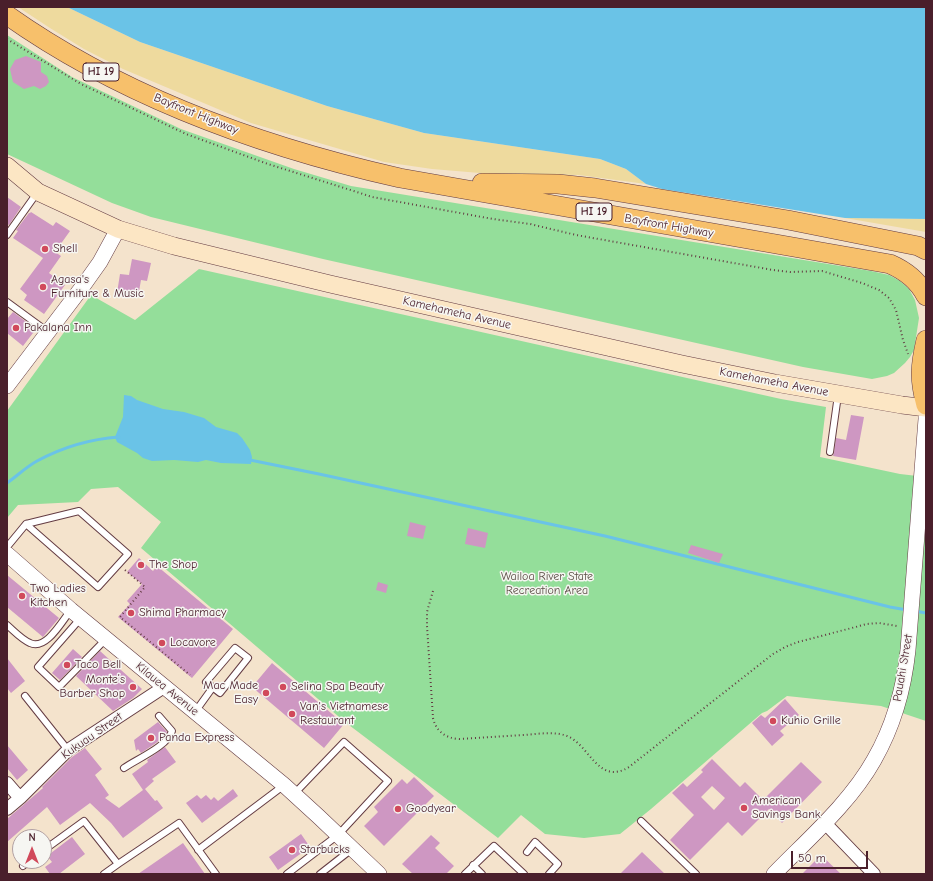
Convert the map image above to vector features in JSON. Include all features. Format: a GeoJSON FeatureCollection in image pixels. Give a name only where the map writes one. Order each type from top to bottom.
{"type":"FeatureCollection","features":[{"type":"Feature","properties":{"kind":"main road","name":"Bayfront Highway"},"geometry":{"type":"LineString","coordinates":[[7,15],[31,32],[87,65],[132,87],[200,117],[292,150],[400,178],[890,264],[906,272],[912,277],[918,283],[926,296]]}},
{"type":"Feature","properties":{"kind":"main road","name":"Kamehameha Avenue"},"geometry":{"type":"LineString","coordinates":[[7,166],[38,192],[118,229],[174,246],[338,286],[690,365],[775,383],[902,406],[926,407]]}},
{"type":"Feature","properties":{"kind":"main road","name":"Bayfront Highway"},"geometry":{"type":"LineString","coordinates":[[400,178],[465,183],[558,184],[584,186],[788,220],[923,248]]}},
{"type":"Feature","properties":{"kind":"main road"},"geometry":{"type":"LineString","coordinates":[[926,340],[920,377],[926,407]]}},
{"type":"Feature","properties":{"kind":"street"},"geometry":{"type":"LineString","coordinates":[[7,386],[96,268],[118,229]]}},
{"type":"Feature","properties":{"kind":"street","name":"Pauahi Street"},"geometry":{"type":"LineString","coordinates":[[774,874],[857,786],[874,760],[897,707],[906,664],[910,628],[926,419]]}},
{"type":"Feature","properties":{"kind":"street","name":"Kilauea Avenue"},"geometry":{"type":"LineString","coordinates":[[7,554],[76,614],[289,790],[338,835],[373,872]]}},
{"type":"Feature","properties":{"kind":"street","name":"Kukuau Street"},"geometry":{"type":"LineString","coordinates":[[7,809],[68,750],[164,687]]}},
{"type":"Feature","properties":{"kind":"street"},"geometry":{"type":"LineString","coordinates":[[7,783],[20,798]]}},
{"type":"Feature","properties":{"kind":"street"},"geometry":{"type":"LineString","coordinates":[[824,822],[874,874]]}},
{"type":"Feature","properties":{"kind":"lane"},"geometry":{"type":"LineString","coordinates":[[7,235],[38,192]]}},
{"type":"Feature","properties":{"kind":"lane"},"geometry":{"type":"LineString","coordinates":[[8,305],[48,332]]}},
{"type":"Feature","properties":{"kind":"lane"},"geometry":{"type":"LineString","coordinates":[[830,452],[839,394]]}},
{"type":"Feature","properties":{"kind":"lane"},"geometry":{"type":"LineString","coordinates":[[7,546],[26,524],[79,511],[128,554],[98,587],[26,524]]}},
{"type":"Feature","properties":{"kind":"lane"},"geometry":{"type":"LineString","coordinates":[[7,625],[29,642],[39,645],[47,640],[76,614]]}},
{"type":"Feature","properties":{"kind":"lane"},"geometry":{"type":"LineString","coordinates":[[76,614],[38,667],[59,687],[106,639]]}},
{"type":"Feature","properties":{"kind":"lane"},"geometry":{"type":"LineString","coordinates":[[235,648],[248,658],[220,693],[213,688],[206,682],[235,648]]}},
{"type":"Feature","properties":{"kind":"lane"},"geometry":{"type":"LineString","coordinates":[[195,712],[213,688]]}},
{"type":"Feature","properties":{"kind":"lane"},"geometry":{"type":"LineString","coordinates":[[25,696],[68,750]]}},
{"type":"Feature","properties":{"kind":"lane"},"geometry":{"type":"LineString","coordinates":[[124,768],[135,760],[142,758],[169,739],[172,731],[159,716]]}},
{"type":"Feature","properties":{"kind":"lane"},"geometry":{"type":"LineString","coordinates":[[198,850],[289,790],[344,742],[388,781],[338,835],[287,874]]}},
{"type":"Feature","properties":{"kind":"lane"},"geometry":{"type":"LineString","coordinates":[[52,844],[84,821],[118,864]]}},
{"type":"Feature","properties":{"kind":"lane"},"geometry":{"type":"LineString","coordinates":[[641,821],[696,874]]}},
{"type":"Feature","properties":{"kind":"lane"},"geometry":{"type":"LineString","coordinates":[[104,874],[179,823],[216,874]]}},
{"type":"Feature","properties":{"kind":"lane"},"geometry":{"type":"LineString","coordinates":[[526,852],[535,842],[558,864],[549,874]]}},
{"type":"Feature","properties":{"kind":"lane"},"geometry":{"type":"LineString","coordinates":[[465,874],[494,846],[524,874]]}},
{"type":"Feature","properties":{"kind":"lane"},"geometry":{"type":"LineString","coordinates":[[320,874],[352,849]]}},
{"type":"Feature","properties":{"kind":"lane"},"geometry":{"type":"LineString","coordinates":[[473,866],[482,874]]}},
{"type":"Feature","properties":{"kind":"path"},"geometry":{"type":"LineString","coordinates":[[125,570],[145,587],[120,616],[190,675]]}},
{"type":"Feature","properties":{"kind":"path"},"geometry":{"type":"LineString","coordinates":[[433,591],[427,612],[427,626],[433,718],[440,732],[449,737],[459,739],[560,734],[576,741],[596,763],[607,771],[613,772],[624,770],[629,767],[784,647],[798,642],[874,623],[910,628]]}},
{"type":"Feature","properties":{"kind":"green space"},"geometry":{"type":"Polygon","coordinates":[[[7,35],[72,77],[181,129],[294,169],[351,186],[889,275],[900,281],[909,289],[915,300],[919,318],[914,350],[905,363],[894,373],[872,379],[803,367],[323,259],[151,217],[112,203],[7,154],[7,35]]]}},
{"type":"Feature","properties":{"kind":"green space","name":"Wailoa River State Recreation Area"},"geometry":{"type":"Polygon","coordinates":[[[199,269],[781,399],[826,407],[820,457],[900,474],[926,477],[926,721],[881,706],[787,696],[762,713],[620,834],[584,838],[545,834],[521,815],[498,838],[345,722],[141,548],[161,522],[118,487],[91,489],[78,502],[18,505],[7,518],[7,411],[91,295],[135,320],[199,269]]]}},
{"type":"Feature","properties":{"kind":"sand"},"geometry":{"type":"Polygon","coordinates":[[[18,7],[67,7],[140,42],[327,106],[424,133],[600,159],[626,169],[646,184],[579,175],[480,173],[432,169],[384,162],[251,123],[123,69],[84,49],[18,7]]]}},
{"type":"Feature","properties":{"kind":"sand"},"geometry":{"type":"Polygon","coordinates":[[[845,218],[926,219],[926,232],[845,218]]]}},
{"type":"Feature","properties":{"kind":"water"},"geometry":{"type":"Polygon","coordinates":[[[67,7],[926,7],[926,219],[845,218],[662,189],[646,184],[626,169],[600,159],[424,133],[327,106],[140,42],[67,7]]]}},
{"type":"Feature","properties":{"kind":"water"},"geometry":{"type":"Polygon","coordinates":[[[124,395],[131,396],[137,400],[163,409],[184,412],[204,418],[216,427],[237,433],[250,450],[252,457],[251,464],[221,463],[206,460],[198,462],[174,460],[152,461],[143,458],[117,442],[115,437],[123,417],[124,395]]]}},
{"type":"Feature","properties":{"kind":"building"},"geometry":{"type":"Polygon","coordinates":[[[26,56],[41,62],[41,72],[47,76],[49,82],[46,86],[40,89],[34,86],[24,89],[13,82],[10,69],[15,60],[26,56]]]}},
{"type":"Feature","properties":{"kind":"building"},"geometry":{"type":"Polygon","coordinates":[[[7,197],[21,207],[9,225],[7,224],[7,197]]]}},
{"type":"Feature","properties":{"kind":"building"},"geometry":{"type":"Polygon","coordinates":[[[31,212],[53,226],[56,222],[70,231],[55,252],[61,256],[49,273],[65,285],[44,314],[24,300],[27,295],[20,289],[43,258],[13,238],[18,231],[16,230],[31,212]]]}},
{"type":"Feature","properties":{"kind":"building"},"geometry":{"type":"Polygon","coordinates":[[[132,259],[151,263],[147,281],[141,280],[138,297],[117,293],[120,274],[129,275],[132,259]]]}},
{"type":"Feature","properties":{"kind":"building","name":"Pakalana Inn"},"geometry":{"type":"Polygon","coordinates":[[[13,312],[36,329],[23,346],[7,333],[7,319],[13,312]]]}},
{"type":"Feature","properties":{"kind":"building"},"geometry":{"type":"Polygon","coordinates":[[[851,415],[864,417],[856,460],[833,456],[836,438],[846,440],[851,415]]]}},
{"type":"Feature","properties":{"kind":"building"},"geometry":{"type":"Polygon","coordinates":[[[410,522],[426,526],[423,539],[407,536],[410,522]]]}},
{"type":"Feature","properties":{"kind":"building"},"geometry":{"type":"Polygon","coordinates":[[[468,528],[488,533],[485,548],[465,544],[468,528]]]}},
{"type":"Feature","properties":{"kind":"building"},"geometry":{"type":"Polygon","coordinates":[[[691,545],[723,554],[719,563],[688,553],[691,545]]]}},
{"type":"Feature","properties":{"kind":"building"},"geometry":{"type":"Polygon","coordinates":[[[139,558],[153,571],[157,566],[233,629],[192,678],[118,617],[130,604],[127,601],[142,584],[127,572],[139,558]]]}},
{"type":"Feature","properties":{"kind":"building"},"geometry":{"type":"Polygon","coordinates":[[[7,575],[59,618],[43,637],[7,607],[7,575]]]}},
{"type":"Feature","properties":{"kind":"building"},"geometry":{"type":"Polygon","coordinates":[[[378,582],[388,585],[386,593],[376,590],[378,582]]]}},
{"type":"Feature","properties":{"kind":"building","name":"Taco Bell"},"geometry":{"type":"Polygon","coordinates":[[[73,649],[82,657],[60,680],[52,673],[73,649]]]}},
{"type":"Feature","properties":{"kind":"building"},"geometry":{"type":"Polygon","coordinates":[[[100,651],[142,689],[133,698],[113,711],[76,676],[100,651]]]}},
{"type":"Feature","properties":{"kind":"building"},"geometry":{"type":"Polygon","coordinates":[[[7,658],[25,681],[11,693],[7,688],[7,658]]]}},
{"type":"Feature","properties":{"kind":"building"},"geometry":{"type":"Polygon","coordinates":[[[272,663],[344,724],[324,748],[252,687],[272,663]]]}},
{"type":"Feature","properties":{"kind":"building","name":"Kuhio Grille"},"geometry":{"type":"Polygon","coordinates":[[[785,699],[799,715],[780,731],[784,735],[772,746],[752,723],[761,715],[765,718],[785,699]]]}},
{"type":"Feature","properties":{"kind":"building","name":"Panda Express"},"geometry":{"type":"Polygon","coordinates":[[[158,722],[167,732],[166,734],[141,753],[138,749],[136,751],[134,740],[158,722]]]}},
{"type":"Feature","properties":{"kind":"building"},"geometry":{"type":"Polygon","coordinates":[[[7,745],[28,770],[17,780],[7,768],[7,745]]]}},
{"type":"Feature","properties":{"kind":"building"},"geometry":{"type":"Polygon","coordinates":[[[165,747],[176,762],[152,779],[154,781],[145,789],[163,808],[123,838],[111,823],[90,803],[60,825],[47,807],[22,829],[12,829],[12,838],[7,842],[7,819],[43,788],[42,787],[72,757],[85,748],[102,769],[95,775],[109,795],[105,798],[119,808],[143,790],[132,774],[148,762],[147,760],[165,747]]]}},
{"type":"Feature","properties":{"kind":"building"},"geometry":{"type":"Polygon","coordinates":[[[712,759],[740,787],[745,782],[763,800],[801,762],[822,782],[782,823],[769,809],[742,836],[728,822],[690,860],[670,840],[694,815],[672,793],[683,783],[687,787],[703,772],[701,770],[712,759]],[[712,786],[701,797],[714,810],[725,798],[712,786]]]}},
{"type":"Feature","properties":{"kind":"building","name":"Goodyear"},"geometry":{"type":"Polygon","coordinates":[[[414,777],[434,796],[384,846],[364,826],[378,812],[374,807],[402,779],[407,784],[414,777]]]}},
{"type":"Feature","properties":{"kind":"building"},"geometry":{"type":"Polygon","coordinates":[[[233,789],[238,796],[202,823],[186,803],[197,795],[201,799],[206,795],[211,800],[214,797],[218,801],[233,789]]]}},
{"type":"Feature","properties":{"kind":"building","name":"Starbucks"},"geometry":{"type":"Polygon","coordinates":[[[301,834],[310,847],[278,870],[269,857],[301,834]]]}},
{"type":"Feature","properties":{"kind":"building"},"geometry":{"type":"Polygon","coordinates":[[[431,835],[440,843],[435,848],[454,866],[446,874],[413,874],[402,864],[431,835]]]}},
{"type":"Feature","properties":{"kind":"building"},"geometry":{"type":"Polygon","coordinates":[[[72,837],[85,854],[59,874],[50,874],[46,869],[52,869],[52,852],[72,837]]]}},
{"type":"Feature","properties":{"kind":"building"},"geometry":{"type":"Polygon","coordinates":[[[183,843],[205,874],[138,874],[183,843]]]}},
{"type":"Feature","properties":{"kind":"building"},"geometry":{"type":"Polygon","coordinates":[[[642,852],[665,874],[620,874],[642,852]]]}},
{"type":"Feature","properties":{"kind":"building"},"geometry":{"type":"Polygon","coordinates":[[[821,855],[841,874],[802,874],[821,855]]]}},
{"type":"Feature","properties":{"kind":"waterway"},"geometry":{"type":"LineString","coordinates":[[7,483],[33,463],[47,456],[77,444],[119,437]]}},
{"type":"Feature","properties":{"kind":"waterway"},"geometry":{"type":"LineString","coordinates":[[250,460],[605,536],[907,610]]}},
{"type":"Feature","properties":{"kind":"waterway"},"geometry":{"type":"LineString","coordinates":[[915,611],[926,613]]}},
{"type":"Feature","properties":{"kind":"place","name":"Shell"},"geometry":{"type":"Point","coordinates":[45,249]}},
{"type":"Feature","properties":{"kind":"place","name":"Agasa's Furniture & Music"},"geometry":{"type":"Point","coordinates":[43,287]}},
{"type":"Feature","properties":{"kind":"place","name":"Pakalana Inn"},"geometry":{"type":"Point","coordinates":[16,328]}},
{"type":"Feature","properties":{"kind":"place","name":"The Shop"},"geometry":{"type":"Point","coordinates":[141,565]}},
{"type":"Feature","properties":{"kind":"place","name":"Two Ladies Kitchen"},"geometry":{"type":"Point","coordinates":[22,596]}},
{"type":"Feature","properties":{"kind":"place","name":"Shima Pharmacy"},"geometry":{"type":"Point","coordinates":[131,613]}},
{"type":"Feature","properties":{"kind":"place","name":"Locavore"},"geometry":{"type":"Point","coordinates":[162,643]}},
{"type":"Feature","properties":{"kind":"place","name":"Taco Bell"},"geometry":{"type":"Point","coordinates":[67,665]}},
{"type":"Feature","properties":{"kind":"place","name":"Monte’s Barber Shop"},"geometry":{"type":"Point","coordinates":[133,687]}},
{"type":"Feature","properties":{"kind":"place","name":"Selina Spa Beauty"},"geometry":{"type":"Point","coordinates":[283,687]}},
{"type":"Feature","properties":{"kind":"place","name":"Mac Made Easy"},"geometry":{"type":"Point","coordinates":[266,693]}},
{"type":"Feature","properties":{"kind":"place","name":"Van's Vietnamese Restaurant"},"geometry":{"type":"Point","coordinates":[292,714]}},
{"type":"Feature","properties":{"kind":"place","name":"Kuhio Grille"},"geometry":{"type":"Point","coordinates":[773,721]}},
{"type":"Feature","properties":{"kind":"place","name":"Panda Express"},"geometry":{"type":"Point","coordinates":[151,738]}},
{"type":"Feature","properties":{"kind":"place","name":"American Savings Bank"},"geometry":{"type":"Point","coordinates":[744,808]}},
{"type":"Feature","properties":{"kind":"place","name":"Goodyear"},"geometry":{"type":"Point","coordinates":[398,809]}},
{"type":"Feature","properties":{"kind":"place","name":"Starbucks"},"geometry":{"type":"Point","coordinates":[292,850]}}]}
